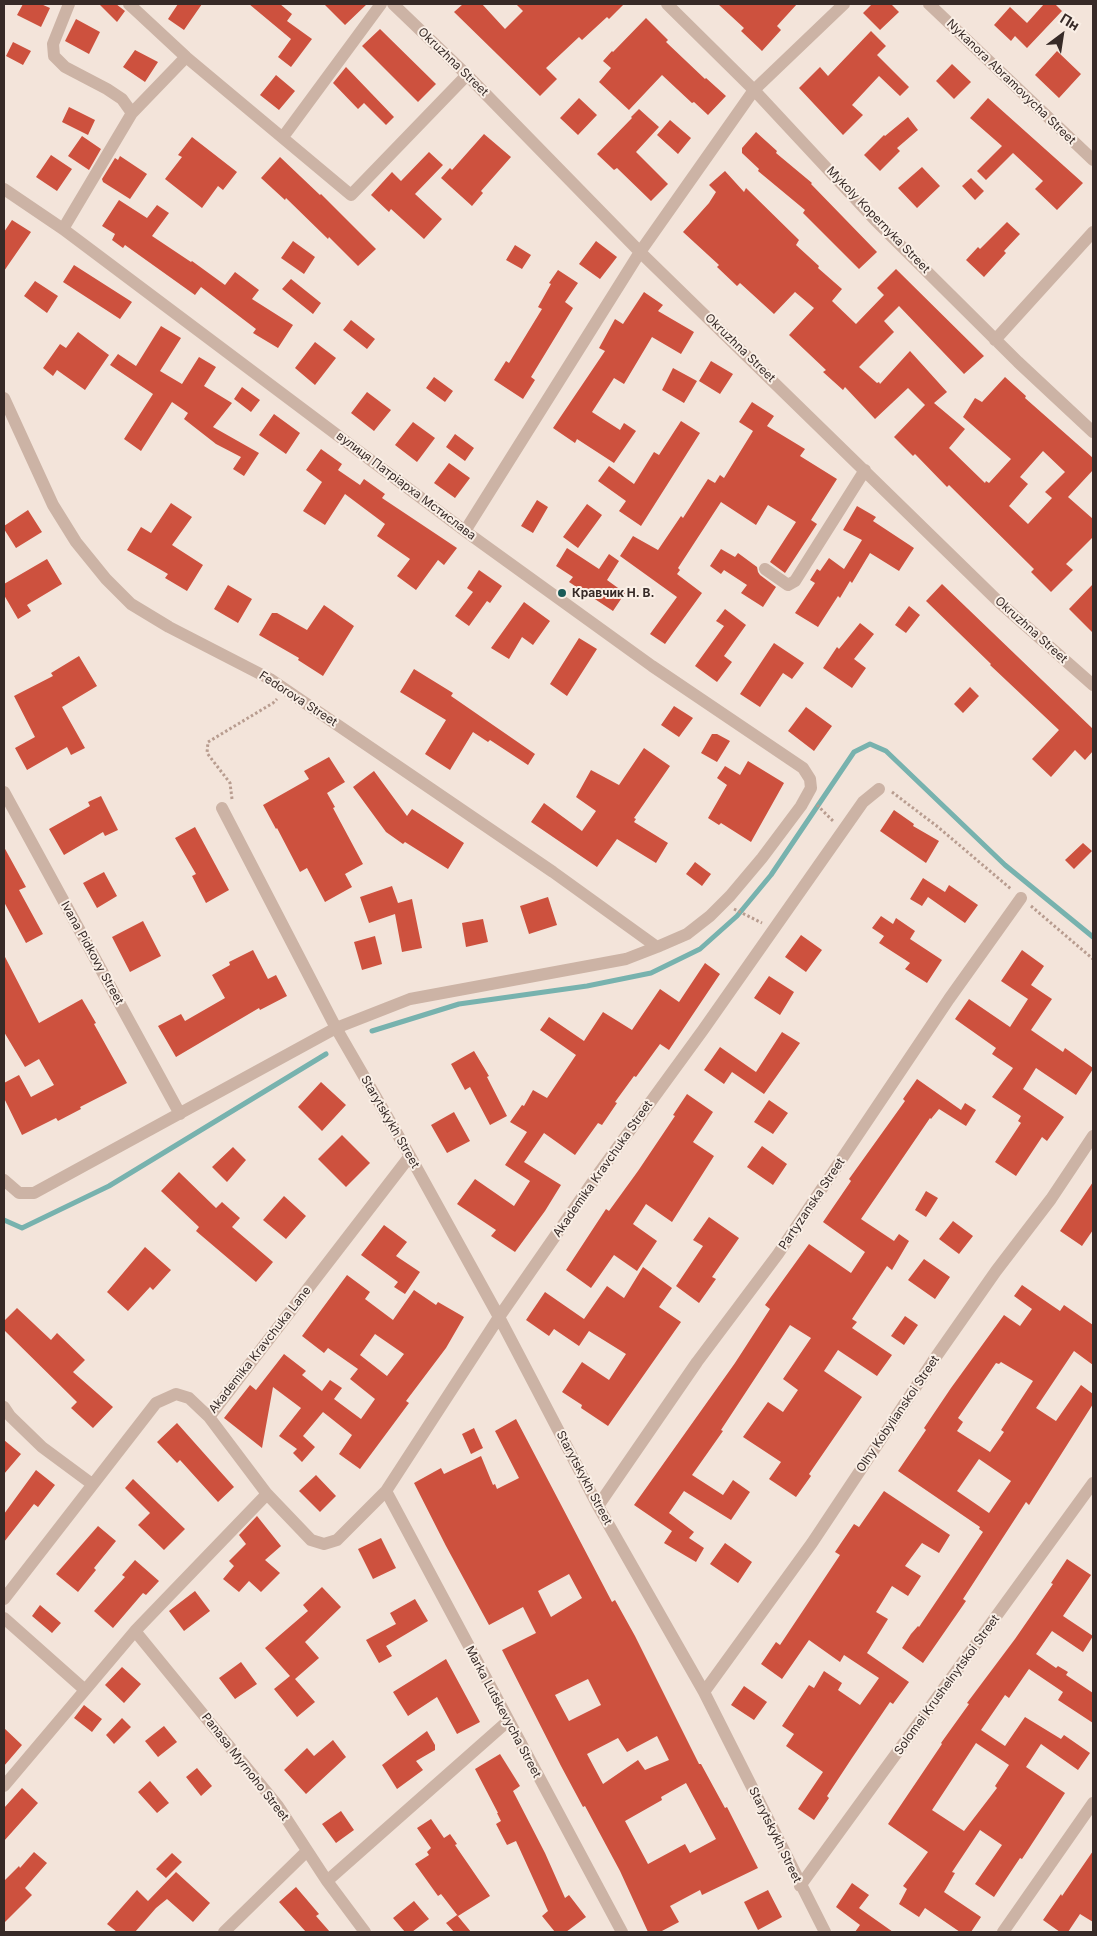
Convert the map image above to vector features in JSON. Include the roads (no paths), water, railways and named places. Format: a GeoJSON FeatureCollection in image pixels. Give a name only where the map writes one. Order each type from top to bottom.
{"type":"FeatureCollection","features":[{"type":"Feature","properties":{"kind":"street"},"geometry":{"type":"LineString","coordinates":[[69,4],[53,44],[54,56],[65,68],[107,89],[122,99],[132,113]]}},
{"type":"Feature","properties":{"kind":"street"},"geometry":{"type":"LineString","coordinates":[[129,4],[186,57],[351,195],[467,75]]}},
{"type":"Feature","properties":{"kind":"street"},"geometry":{"type":"LineString","coordinates":[[283,137],[381,4]]}},
{"type":"Feature","properties":{"kind":"street","name":"Okruzhna Street"},"geometry":{"type":"LineString","coordinates":[[393,4],[467,75],[640,252],[1000,603],[1093,685]]}},
{"type":"Feature","properties":{"kind":"street","name":"Mykoly Kopernyka Street"},"geometry":{"type":"LineString","coordinates":[[667,4],[754,90],[875,220],[995,340],[1093,432]]}},
{"type":"Feature","properties":{"kind":"street"},"geometry":{"type":"LineString","coordinates":[[465,531],[640,252],[754,90],[844,4]]}},
{"type":"Feature","properties":{"kind":"street","name":"Nykanora Abramovycha Street"},"geometry":{"type":"LineString","coordinates":[[929,4],[1093,160]]}},
{"type":"Feature","properties":{"kind":"street"},"geometry":{"type":"LineString","coordinates":[[64,229],[132,113],[186,57]]}},
{"type":"Feature","properties":{"kind":"street","name":"вулиця Патріарха Мстислава"},"geometry":{"type":"LineString","coordinates":[[4,189],[64,229],[465,531],[652,666],[803,768],[810,779],[811,788],[801,806],[762,858],[730,896],[710,916],[687,934],[658,947]]}},
{"type":"Feature","properties":{"kind":"street"},"geometry":{"type":"LineString","coordinates":[[995,340],[1093,232]]}},
{"type":"Feature","properties":{"kind":"street","name":"Fedorova Street"},"geometry":{"type":"LineString","coordinates":[[4,398],[53,505],[76,542],[106,580],[131,604],[169,627],[270,679],[553,872],[658,947]]}},
{"type":"Feature","properties":{"kind":"street"},"geometry":{"type":"LineString","coordinates":[[765,569],[788,585],[795,580],[864,470]]}},
{"type":"Feature","properties":{"kind":"street","name":"Akademika Kravchuka Street"},"geometry":{"type":"LineString","coordinates":[[267,1494],[311,1540],[324,1544],[337,1540],[386,1491],[499,1317],[601,1170],[703,1030],[863,802],[879,788]]}},
{"type":"Feature","properties":{"kind":"street","name":"Ivana Pidkovy Street"},"geometry":{"type":"LineString","coordinates":[[4,792],[180,1114]]}},
{"type":"Feature","properties":{"kind":"street"},"geometry":{"type":"LineString","coordinates":[[222,808],[336,1028]]}},
{"type":"Feature","properties":{"kind":"street","name":"Partyzanska Street"},"geometry":{"type":"LineString","coordinates":[[598,1506],[697,1362],[778,1254],[950,999],[1021,898]]}},
{"type":"Feature","properties":{"kind":"street"},"geometry":{"type":"LineString","coordinates":[[4,1180],[19,1193],[34,1193],[336,1028],[410,999],[584,968],[626,958],[658,947]]}},
{"type":"Feature","properties":{"kind":"street","name":"Starytskykh Street"},"geometry":{"type":"LineString","coordinates":[[336,1028],[410,1156],[499,1317],[598,1506],[704,1692],[824,1932]]}},
{"type":"Feature","properties":{"kind":"street","name":"Olhy Kobylianskoi Street"},"geometry":{"type":"LineString","coordinates":[[704,1692],[812,1543],[933,1361],[996,1271],[1051,1199],[1093,1136]]}},
{"type":"Feature","properties":{"kind":"street","name":"Akademika Kravchuka Lane"},"geometry":{"type":"LineString","coordinates":[[4,1599],[156,1403],[176,1394],[189,1398],[209,1417],[410,1156]]}},
{"type":"Feature","properties":{"kind":"street"},"geometry":{"type":"LineString","coordinates":[[4,1407],[10,1416],[42,1447],[92,1484]]}},
{"type":"Feature","properties":{"kind":"street"},"geometry":{"type":"LineString","coordinates":[[4,1786],[135,1631],[267,1494],[209,1417]]}},
{"type":"Feature","properties":{"kind":"street","name":"Solomei Krushelnytskoi Street"},"geometry":{"type":"LineString","coordinates":[[800,1886],[1093,1483]]}},
{"type":"Feature","properties":{"kind":"street","name":"Marka Lutskevycha Street"},"geometry":{"type":"LineString","coordinates":[[386,1491],[622,1932]]}},
{"type":"Feature","properties":{"kind":"street"},"geometry":{"type":"LineString","coordinates":[[4,1618],[85,1690]]}},
{"type":"Feature","properties":{"kind":"street","name":"Panasa Myrnoho Street"},"geometry":{"type":"LineString","coordinates":[[135,1631],[278,1806],[327,1881],[365,1932]]}},
{"type":"Feature","properties":{"kind":"street"},"geometry":{"type":"LineString","coordinates":[[327,1881],[508,1721]]}},
{"type":"Feature","properties":{"kind":"street"},"geometry":{"type":"LineString","coordinates":[[1003,1932],[1093,1803]]}},
{"type":"Feature","properties":{"kind":"street"},"geometry":{"type":"LineString","coordinates":[[224,1932],[307,1852]]}},
{"type":"Feature","properties":{"kind":"waterway"},"geometry":{"type":"LineString","coordinates":[[372,1031],[459,1004],[587,986],[651,973],[700,949],[737,916],[771,875],[854,752],[870,744],[886,751],[1005,865],[1093,937]]}},
{"type":"Feature","properties":{"kind":"waterway"},"geometry":{"type":"LineString","coordinates":[[4,1220],[22,1228],[109,1186],[326,1054]]}},
{"type":"Feature","properties":{"kind":"place","name":"Кравчик Н. В."},"geometry":{"type":"Point","coordinates":[562,593]}}]}
